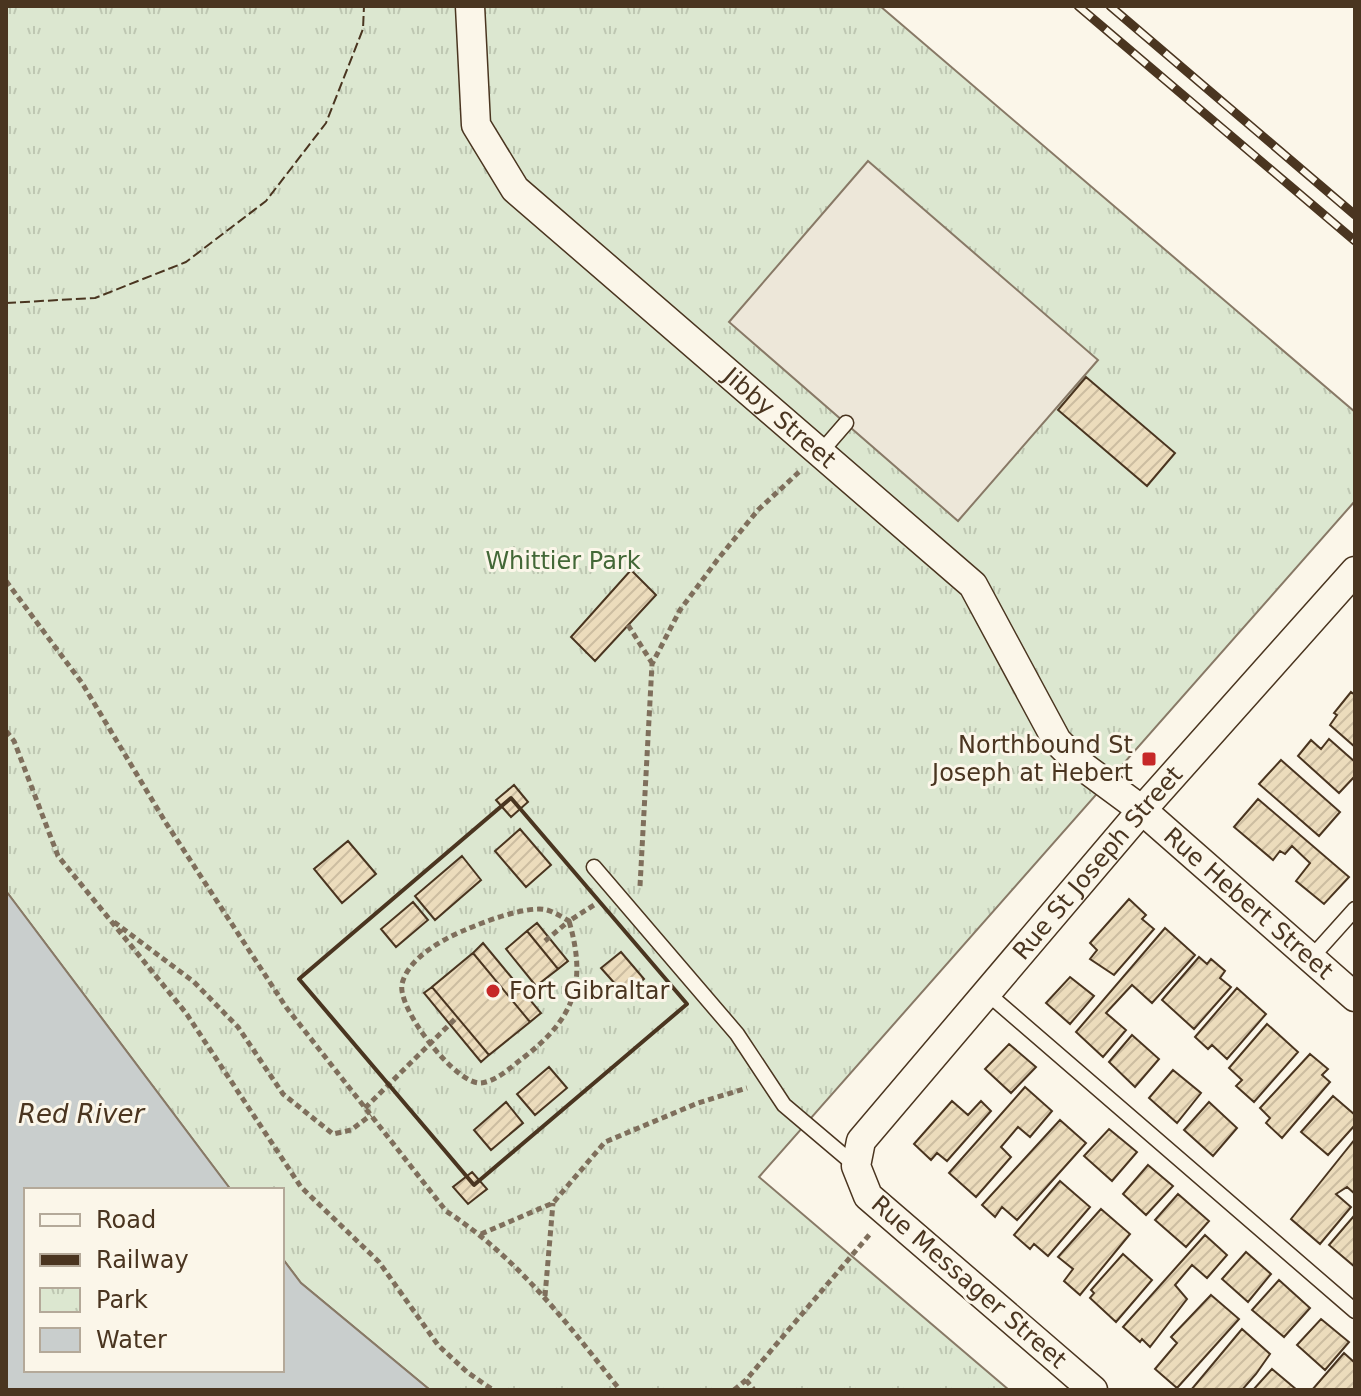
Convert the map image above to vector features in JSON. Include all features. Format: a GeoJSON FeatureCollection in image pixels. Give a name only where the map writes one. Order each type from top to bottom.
{"type":"FeatureCollection","features":[{"type":"Feature","properties":{"kind":"street","name":"Jibby Street"},"geometry":{"type":"LineString","coordinates":[[470,6],[476,125],[515,189],[973,585],[1057,741],[1081,765],[1142,810]]}},
{"type":"Feature","properties":{"kind":"street","name":"Rue St Joseph Street"},"geometry":{"type":"LineString","coordinates":[[856,1166],[861,1141],[1142,810],[1355,571]]}},
{"type":"Feature","properties":{"kind":"street","name":"Rue Hebert Street"},"geometry":{"type":"LineString","coordinates":[[1142,810],[1355,997]]}},
{"type":"Feature","properties":{"kind":"street","name":"Rue Messager Street"},"geometry":{"type":"LineString","coordinates":[[856,1166],[868,1196],[1093,1390]]}},
{"type":"Feature","properties":{"kind":"lane"},"geometry":{"type":"LineString","coordinates":[[820,453],[846,423]]}},
{"type":"Feature","properties":{"kind":"lane"},"geometry":{"type":"LineString","coordinates":[[594,867],[737,1034],[784,1105],[856,1166]]}},
{"type":"Feature","properties":{"kind":"lane"},"geometry":{"type":"LineString","coordinates":[[1311,958],[1355,909]]}},
{"type":"Feature","properties":{"kind":"lane"},"geometry":{"type":"LineString","coordinates":[[987,993],[1355,1311]]}},
{"type":"Feature","properties":{"kind":"path"},"geometry":{"type":"LineString","coordinates":[[638,919],[652,664],[680,610],[718,559],[758,510],[820,453]]}},
{"type":"Feature","properties":{"kind":"path"},"geometry":{"type":"LineString","coordinates":[[6,581],[82,683],[166,823],[286,1007],[446,1211],[481,1234],[545,1297],[620,1390]]}},
{"type":"Feature","properties":{"kind":"path"},"geometry":{"type":"LineString","coordinates":[[628,625],[652,664]]}},
{"type":"Feature","properties":{"kind":"path"},"geometry":{"type":"LineString","coordinates":[[6,731],[14,741],[58,856],[186,1013],[301,1187],[379,1262],[438,1345],[467,1372],[493,1390]]}},
{"type":"Feature","properties":{"kind":"path"},"geometry":{"type":"LineString","coordinates":[[545,941],[613,890]]}},
{"type":"Feature","properties":{"kind":"path"},"geometry":{"type":"LineString","coordinates":[[546,909],[569,921],[580,972],[571,1006],[543,1043],[503,1074],[480,1083],[463,1078],[430,1043],[404,1006],[402,985],[412,965],[448,937],[501,917],[546,909]]}},
{"type":"Feature","properties":{"kind":"path"},"geometry":{"type":"LineString","coordinates":[[108,917],[194,982],[238,1027],[283,1094],[317,1124],[333,1134],[351,1130],[371,1115]]}},
{"type":"Feature","properties":{"kind":"path"},"geometry":{"type":"LineString","coordinates":[[365,1108],[457,1017]]}},
{"type":"Feature","properties":{"kind":"path"},"geometry":{"type":"LineString","coordinates":[[481,1234],[553,1203],[605,1142],[698,1103],[767,1081]]}},
{"type":"Feature","properties":{"kind":"path"},"geometry":{"type":"LineString","coordinates":[[545,1297],[553,1203]]}},
{"type":"Feature","properties":{"kind":"path"},"geometry":{"type":"LineString","coordinates":[[734,1390],[746,1380],[888,1213]]}},
{"type":"Feature","properties":{"kind":"path"},"geometry":{"type":"LineString","coordinates":[[746,1380],[754,1390]]}},
{"type":"Feature","properties":{"kind":"green space","name":"Whittier Park"},"geometry":{"type":"Polygon","coordinates":[[[6,6],[880,6],[1355,412],[1355,501],[759,1177],[1009,1390],[430,1390],[301,1283],[284,1261],[284,1188],[229,1188],[6,891],[6,6]]]}},
{"type":"Feature","properties":{"kind":"shaded area"},"geometry":{"type":"Polygon","coordinates":[[[868,161],[1098,360],[958,521],[729,322],[868,161]]]}},
{"type":"Feature","properties":{"kind":"water","name":"Red River"},"geometry":{"type":"Polygon","coordinates":[[[6,891],[229,1188],[24,1188],[24,1372],[284,1372],[284,1261],[301,1283],[430,1390],[6,1390],[6,891]]]}},
{"type":"Feature","properties":{"kind":"building"},"geometry":{"type":"Polygon","coordinates":[[[1086,377],[1175,453],[1147,486],[1058,410],[1086,377]]]}},
{"type":"Feature","properties":{"kind":"building"},"geometry":{"type":"Polygon","coordinates":[[[631,570],[656,595],[595,661],[571,637],[631,570]]]}},
{"type":"Feature","properties":{"kind":"building"},"geometry":{"type":"Polygon","coordinates":[[[1351,692],[1355,695],[1355,747],[1330,725],[1337,715],[1334,713],[1351,692]]]}},
{"type":"Feature","properties":{"kind":"building"},"geometry":{"type":"Polygon","coordinates":[[[1329,739],[1355,762],[1355,776],[1339,793],[1298,756],[1311,740],[1321,749],[1329,739]]]}},
{"type":"Feature","properties":{"kind":"building"},"geometry":{"type":"Polygon","coordinates":[[[1281,760],[1340,812],[1319,836],[1259,784],[1281,760]]]}},
{"type":"Feature","properties":{"kind":"building"},"geometry":{"type":"Polygon","coordinates":[[[514,785],[528,802],[511,817],[496,800],[514,785]]]}},
{"type":"Feature","properties":{"kind":"building"},"geometry":{"type":"Polygon","coordinates":[[[1258,799],[1349,877],[1324,904],[1296,881],[1310,863],[1292,846],[1285,854],[1280,851],[1273,860],[1234,827],[1258,799]]]}},
{"type":"Feature","properties":{"kind":"building"},"geometry":{"type":"Polygon","coordinates":[[[520,829],[551,865],[526,887],[495,851],[520,829]]]}},
{"type":"Feature","properties":{"kind":"building"},"geometry":{"type":"Polygon","coordinates":[[[348,841],[376,874],[342,903],[314,869],[348,841]]]}},
{"type":"Feature","properties":{"kind":"building"},"geometry":{"type":"Polygon","coordinates":[[[462,856],[481,880],[435,920],[415,896],[462,856]]]}},
{"type":"Feature","properties":{"kind":"building"},"geometry":{"type":"Polygon","coordinates":[[[1129,899],[1146,915],[1142,919],[1154,929],[1114,975],[1090,959],[1097,950],[1090,943],[1129,899]]]}},
{"type":"Feature","properties":{"kind":"building"},"geometry":{"type":"Polygon","coordinates":[[[413,902],[428,920],[396,947],[381,929],[413,902]]]}},
{"type":"Feature","properties":{"kind":"building"},"geometry":{"type":"Polygon","coordinates":[[[537,923],[568,961],[558,969],[527,931],[537,923]]]}},
{"type":"Feature","properties":{"kind":"building"},"geometry":{"type":"Polygon","coordinates":[[[1165,928],[1195,955],[1152,1003],[1132,985],[1106,1013],[1126,1030],[1103,1057],[1076,1032],[1165,928]]]}},
{"type":"Feature","properties":{"kind":"building"},"geometry":{"type":"Polygon","coordinates":[[[527,931],[558,969],[536,986],[506,949],[527,931]]]}},
{"type":"Feature","properties":{"kind":"building"},"geometry":{"type":"Polygon","coordinates":[[[483,943],[541,1013],[530,1022],[473,953],[483,943]]]}},
{"type":"Feature","properties":{"kind":"building"},"geometry":{"type":"Polygon","coordinates":[[[621,952],[644,979],[625,995],[601,968],[621,952]]]}},
{"type":"Feature","properties":{"kind":"building"},"geometry":{"type":"Polygon","coordinates":[[[473,953],[530,1022],[489,1055],[432,987],[473,953]]]}},
{"type":"Feature","properties":{"kind":"building"},"geometry":{"type":"Polygon","coordinates":[[[1199,957],[1207,964],[1211,959],[1225,971],[1220,978],[1231,987],[1194,1029],[1162,1000],[1199,957]]]}},
{"type":"Feature","properties":{"kind":"building"},"geometry":{"type":"Polygon","coordinates":[[[1070,977],[1094,996],[1070,1024],[1046,1003],[1070,977]]]}},
{"type":"Feature","properties":{"kind":"building"},"geometry":{"type":"Polygon","coordinates":[[[432,987],[489,1055],[481,1062],[424,993],[432,987]]]}},
{"type":"Feature","properties":{"kind":"building"},"geometry":{"type":"Polygon","coordinates":[[[1237,988],[1266,1014],[1227,1059],[1212,1045],[1208,1049],[1195,1037],[1237,988]]]}},
{"type":"Feature","properties":{"kind":"building"},"geometry":{"type":"Polygon","coordinates":[[[1267,1024],[1298,1052],[1254,1102],[1236,1086],[1242,1080],[1229,1068],[1267,1024]]]}},
{"type":"Feature","properties":{"kind":"building"},"geometry":{"type":"Polygon","coordinates":[[[1132,1035],[1159,1059],[1135,1087],[1109,1062],[1132,1035]]]}},
{"type":"Feature","properties":{"kind":"building"},"geometry":{"type":"Polygon","coordinates":[[[1009,1044],[1036,1067],[1011,1093],[985,1069],[1009,1044]]]}},
{"type":"Feature","properties":{"kind":"building"},"geometry":{"type":"Polygon","coordinates":[[[1310,1054],[1328,1069],[1322,1075],[1330,1082],[1282,1138],[1266,1123],[1270,1118],[1260,1108],[1310,1054]]]}},
{"type":"Feature","properties":{"kind":"building"},"geometry":{"type":"Polygon","coordinates":[[[549,1067],[567,1088],[535,1115],[517,1094],[549,1067]]]}},
{"type":"Feature","properties":{"kind":"building"},"geometry":{"type":"Polygon","coordinates":[[[1173,1070],[1201,1093],[1177,1123],[1149,1098],[1173,1070]]]}},
{"type":"Feature","properties":{"kind":"building"},"geometry":{"type":"Polygon","coordinates":[[[1025,1087],[1052,1111],[1030,1137],[1018,1127],[1001,1147],[1011,1157],[976,1197],[949,1173],[1025,1087]]]}},
{"type":"Feature","properties":{"kind":"building"},"geometry":{"type":"Polygon","coordinates":[[[1333,1096],[1355,1115],[1355,1125],[1328,1155],[1301,1132],[1333,1096]]]}},
{"type":"Feature","properties":{"kind":"building"},"geometry":{"type":"Polygon","coordinates":[[[952,1101],[968,1115],[981,1101],[991,1111],[947,1161],[937,1153],[931,1160],[914,1144],[952,1101]]]}},
{"type":"Feature","properties":{"kind":"building"},"geometry":{"type":"Polygon","coordinates":[[[506,1102],[523,1123],[491,1150],[474,1130],[506,1102]]]}},
{"type":"Feature","properties":{"kind":"building"},"geometry":{"type":"Polygon","coordinates":[[[1209,1102],[1237,1128],[1213,1156],[1184,1130],[1209,1102]]]}},
{"type":"Feature","properties":{"kind":"building"},"geometry":{"type":"Polygon","coordinates":[[[1060,1120],[1086,1143],[1017,1220],[1002,1207],[995,1217],[982,1205],[1060,1120]]]}},
{"type":"Feature","properties":{"kind":"building"},"geometry":{"type":"Polygon","coordinates":[[[1109,1129],[1137,1152],[1112,1181],[1084,1156],[1109,1129]]]}},
{"type":"Feature","properties":{"kind":"building"},"geometry":{"type":"Polygon","coordinates":[[[1355,1139],[1355,1194],[1347,1187],[1336,1194],[1351,1207],[1320,1244],[1291,1219],[1355,1139]]]}},
{"type":"Feature","properties":{"kind":"building"},"geometry":{"type":"Polygon","coordinates":[[[1148,1165],[1173,1186],[1146,1215],[1123,1194],[1148,1165]]]}},
{"type":"Feature","properties":{"kind":"building"},"geometry":{"type":"Polygon","coordinates":[[[472,1172],[487,1189],[468,1204],[453,1187],[472,1172]]]}},
{"type":"Feature","properties":{"kind":"building"},"geometry":{"type":"Polygon","coordinates":[[[1060,1181],[1090,1207],[1048,1256],[1034,1244],[1030,1249],[1014,1235],[1060,1181]]]}},
{"type":"Feature","properties":{"kind":"building"},"geometry":{"type":"Polygon","coordinates":[[[1178,1194],[1209,1221],[1186,1247],[1155,1220],[1178,1194]]]}},
{"type":"Feature","properties":{"kind":"building"},"geometry":{"type":"Polygon","coordinates":[[[1101,1209],[1130,1234],[1080,1295],[1064,1281],[1073,1269],[1058,1257],[1101,1209]]]}},
{"type":"Feature","properties":{"kind":"building"},"geometry":{"type":"Polygon","coordinates":[[[1353,1217],[1355,1219],[1355,1267],[1329,1245],[1353,1217]]]}},
{"type":"Feature","properties":{"kind":"building"},"geometry":{"type":"Polygon","coordinates":[[[1205,1235],[1227,1255],[1207,1278],[1192,1265],[1175,1285],[1187,1299],[1150,1347],[1142,1339],[1140,1342],[1123,1327],[1205,1235]]]}},
{"type":"Feature","properties":{"kind":"building"},"geometry":{"type":"Polygon","coordinates":[[[1246,1252],[1271,1274],[1248,1302],[1222,1279],[1246,1252]]]}},
{"type":"Feature","properties":{"kind":"building"},"geometry":{"type":"Polygon","coordinates":[[[1123,1254],[1152,1280],[1116,1322],[1090,1298],[1094,1293],[1091,1290],[1123,1254]]]}},
{"type":"Feature","properties":{"kind":"building"},"geometry":{"type":"Polygon","coordinates":[[[1279,1280],[1310,1308],[1284,1337],[1252,1310],[1279,1280]]]}},
{"type":"Feature","properties":{"kind":"building"},"geometry":{"type":"Polygon","coordinates":[[[1211,1295],[1239,1319],[1177,1388],[1155,1369],[1177,1343],[1171,1337],[1211,1295]]]}},
{"type":"Feature","properties":{"kind":"building"},"geometry":{"type":"Polygon","coordinates":[[[1321,1319],[1349,1342],[1325,1370],[1297,1345],[1321,1319]]]}},
{"type":"Feature","properties":{"kind":"building"},"geometry":{"type":"Polygon","coordinates":[[[1242,1329],[1270,1354],[1256,1374],[1242,1390],[1191,1390],[1242,1329]]]}},
{"type":"Feature","properties":{"kind":"building"},"geometry":{"type":"Polygon","coordinates":[[[1344,1353],[1355,1363],[1355,1390],[1312,1390],[1344,1353]]]}},
{"type":"Feature","properties":{"kind":"building"},"geometry":{"type":"Polygon","coordinates":[[[1272,1369],[1297,1390],[1253,1390],[1272,1369]]]}},
{"type":"Feature","properties":{"kind":"railway"},"geometry":{"type":"LineString","coordinates":[[1078,6],[1355,241]]}},
{"type":"Feature","properties":{"kind":"railway"},"geometry":{"type":"LineString","coordinates":[[1110,6],[1355,215]]}},
{"type":"Feature","properties":{"kind":"fence"},"geometry":{"type":"LineString","coordinates":[[6,303],[95,298],[186,262],[266,201],[326,123],[363,29],[364,6]]}},
{"type":"Feature","properties":{"kind":"wall"},"geometry":{"type":"LineString","coordinates":[[511,798],[687,1004],[474,1185],[299,979],[511,798]]}},
{"type":"Feature","properties":{"kind":"place","name":"Northbound St Joseph at Hebert"},"geometry":{"type":"Point","coordinates":[1149,759]}},
{"type":"Feature","properties":{"kind":"place","name":"Fort Gibraltar"},"geometry":{"type":"Point","coordinates":[493,991]}}]}
